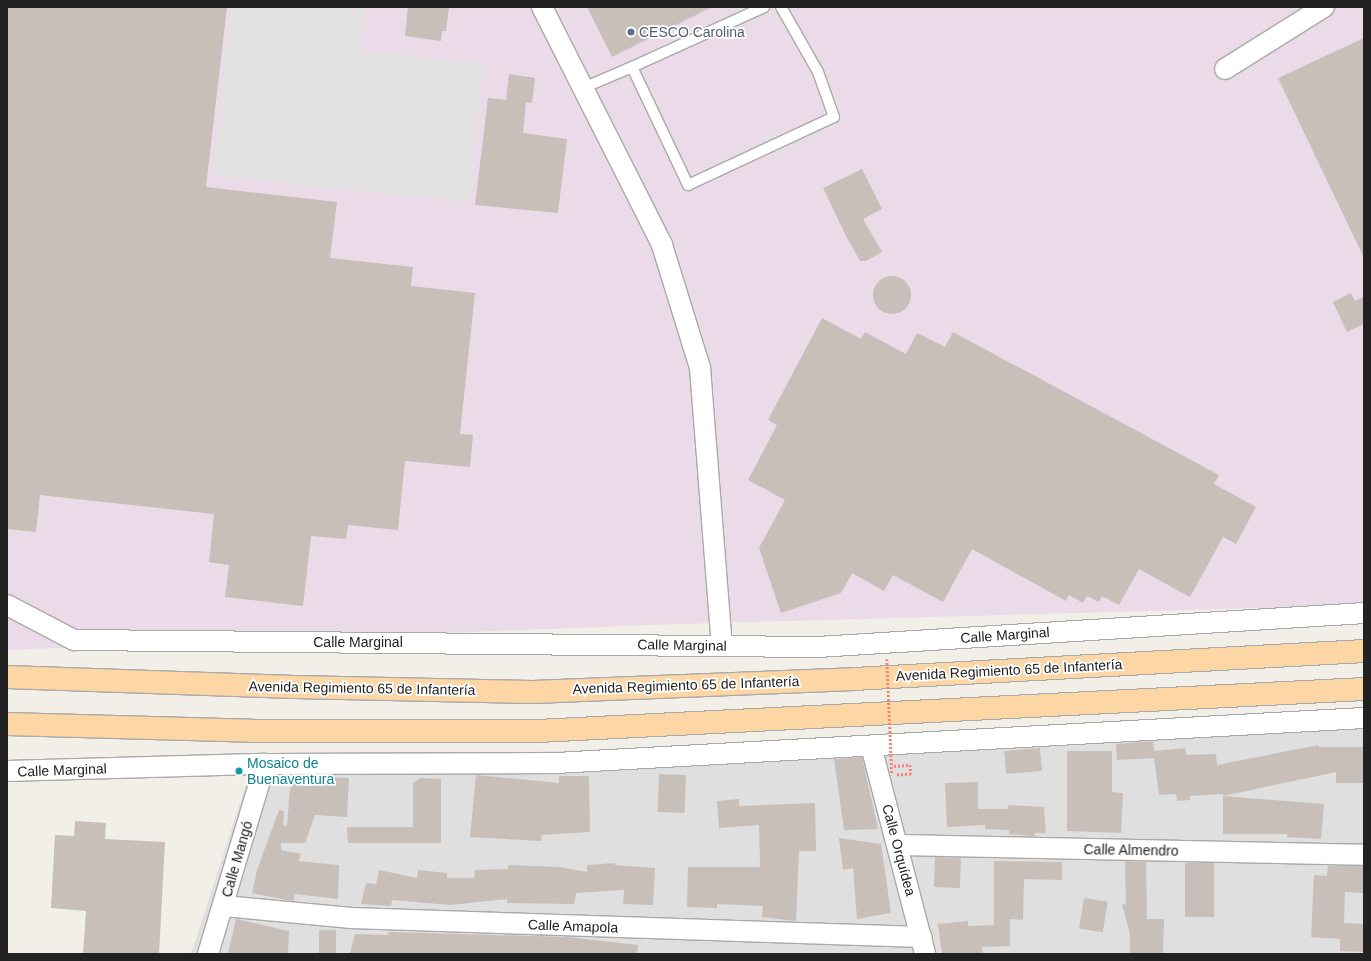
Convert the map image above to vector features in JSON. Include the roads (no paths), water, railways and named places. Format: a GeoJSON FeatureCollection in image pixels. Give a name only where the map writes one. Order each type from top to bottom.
{"type":"FeatureCollection","features":[{"type":"Feature","properties":{"kind":"main road","name":"Avenida Regimiento 65 de Infantería"},"geometry":{"type":"LineString","coordinates":[[7,677],[294,687],[533,692],[854,679],[1364,651]]}},
{"type":"Feature","properties":{"kind":"main road"},"geometry":{"type":"LineString","coordinates":[[7,724],[252,731],[538,731],[1364,689]]}},
{"type":"Feature","properties":{"kind":"street"},"geometry":{"type":"LineString","coordinates":[[542,7],[662,245],[700,368],[722,645]]}},
{"type":"Feature","properties":{"kind":"street"},"geometry":{"type":"LineString","coordinates":[[1225,70],[1324,7]]}},
{"type":"Feature","properties":{"kind":"street","name":"Calle Marginal"},"geometry":{"type":"LineString","coordinates":[[7,605],[74,640],[818,647],[1364,613]]}},
{"type":"Feature","properties":{"kind":"street","name":"Calle Marginal"},"geometry":{"type":"LineString","coordinates":[[7,771],[265,764],[556,764],[1364,718]]}},
{"type":"Feature","properties":{"kind":"street","name":"Calle Orquídea"},"geometry":{"type":"LineString","coordinates":[[871,746],[924,946]]}},
{"type":"Feature","properties":{"kind":"street","name":"Calle Mangó"},"geometry":{"type":"LineString","coordinates":[[208,954],[224,906],[265,764]]}},
{"type":"Feature","properties":{"kind":"street","name":"Calle Almendro"},"geometry":{"type":"LineString","coordinates":[[898,845],[1364,855]]}},
{"type":"Feature","properties":{"kind":"street","name":"Calle Amapola"},"geometry":{"type":"LineString","coordinates":[[224,906],[351,918],[924,946]]}},
{"type":"Feature","properties":{"kind":"lane"},"geometry":{"type":"LineString","coordinates":[[583,88],[764,7]]}},
{"type":"Feature","properties":{"kind":"lane"},"geometry":{"type":"LineString","coordinates":[[632,67],[688,185],[834,117],[818,72],[781,7]]}},
{"type":"Feature","properties":{"kind":"place","name":"CESCO Carolina"},"geometry":{"type":"Point","coordinates":[631,32]}},
{"type":"Feature","properties":{"kind":"place","name":"Mosaico de Buenaventura"},"geometry":{"type":"Point","coordinates":[239,771]}}]}
